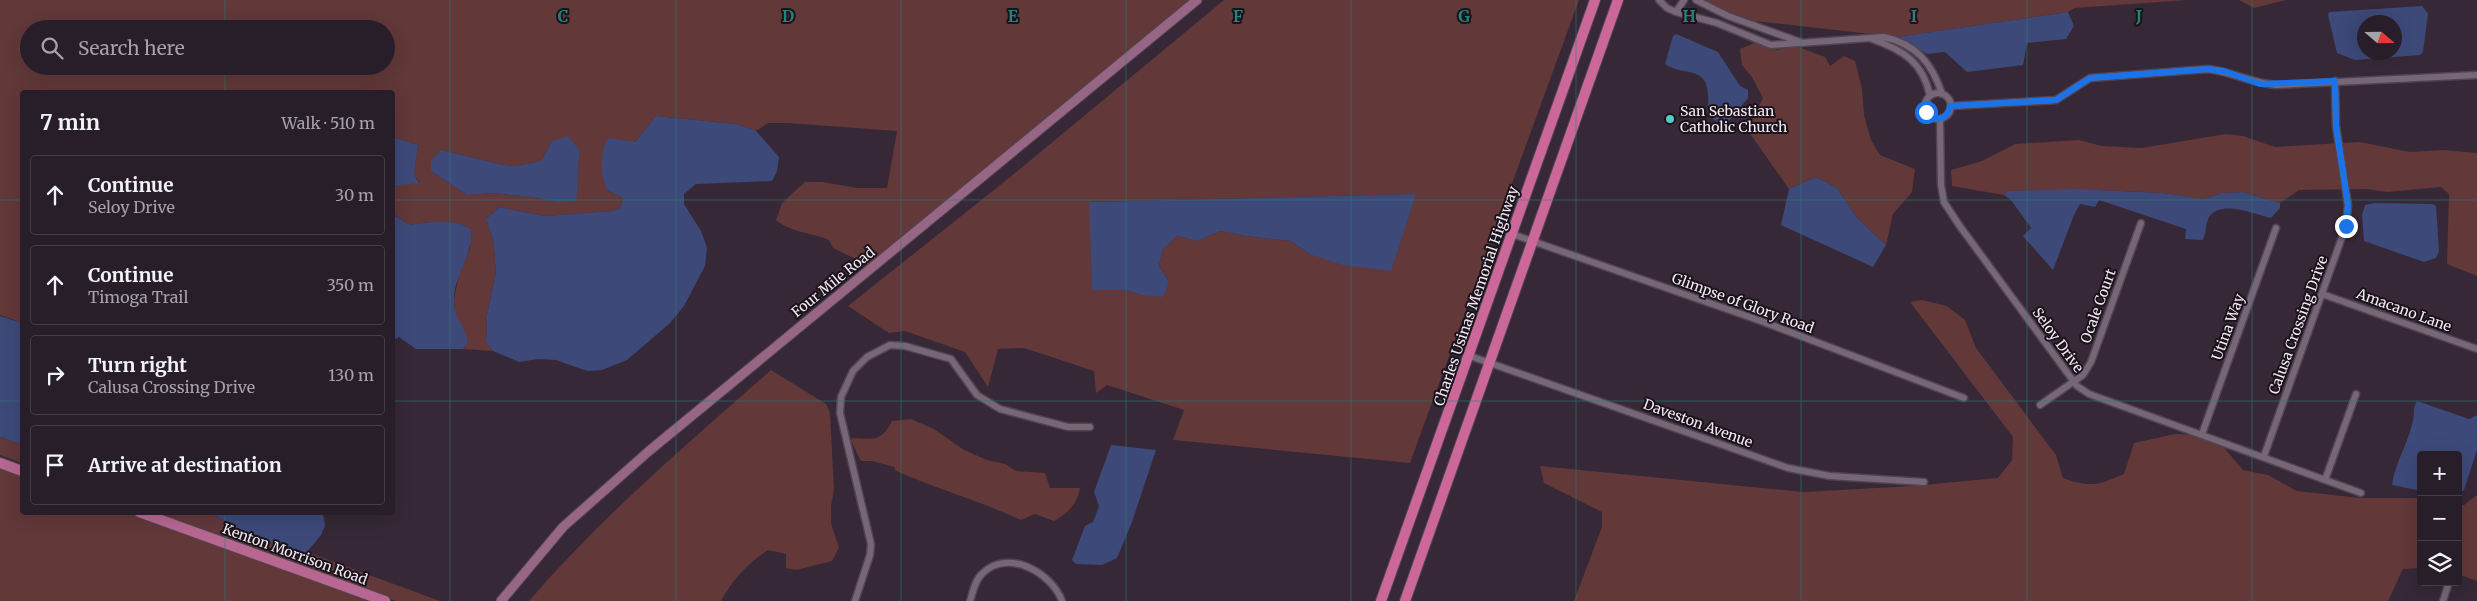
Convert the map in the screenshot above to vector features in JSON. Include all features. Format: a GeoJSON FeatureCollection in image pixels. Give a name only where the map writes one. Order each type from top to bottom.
{"type":"FeatureCollection","features":[{"type":"Feature","properties":{"kind":"highway","name":"Charles Usinas Memorial Highway"},"geometry":{"type":"LineString","coordinates":[[1381,601],[1470,356],[1595,0]]}},
{"type":"Feature","properties":{"kind":"highway"},"geometry":{"type":"LineString","coordinates":[[1405,601],[1618,0]]}},
{"type":"Feature","properties":{"kind":"main road","name":"Four Mile Road"},"geometry":{"type":"LineString","coordinates":[[501,601],[564,527],[649,451],[1196,0]]}},
{"type":"Feature","properties":{"kind":"main road"},"geometry":{"type":"LineString","coordinates":[[0,463],[20,470]]}},
{"type":"Feature","properties":{"kind":"main road","name":"Kenton Morrison Road"},"geometry":{"type":"LineString","coordinates":[[147,515],[385,601]]}},
{"type":"Feature","properties":{"kind":"street"},"geometry":{"type":"LineString","coordinates":[[1659,0],[1667,8],[1676,12],[1717,23],[1766,44],[1782,46],[1884,37],[1909,46],[1929,65],[1942,94],[1948,99],[1950,106],[1948,114],[1940,119],[1932,118],[1926,112],[1925,103],[1930,96],[1942,94]]}},
{"type":"Feature","properties":{"kind":"street"},"geometry":{"type":"LineString","coordinates":[[1676,12],[1684,0]]}},
{"type":"Feature","properties":{"kind":"street"},"geometry":{"type":"LineString","coordinates":[[1696,0],[1728,16],[1806,44]]}},
{"type":"Feature","properties":{"kind":"street"},"geometry":{"type":"LineString","coordinates":[[1868,38],[1885,44],[1916,62],[1927,81],[1930,96]]}},
{"type":"Feature","properties":{"kind":"street"},"geometry":{"type":"LineString","coordinates":[[1950,106],[2056,100],[2067,95],[2081,82],[2102,76],[2208,69],[2224,71],[2260,84],[2477,75]]}},
{"type":"Feature","properties":{"kind":"street","name":"Calusa Crossing Drive"},"geometry":{"type":"LineString","coordinates":[[2264,456],[2346,226],[2348,205],[2336,126],[2335,81]]}},
{"type":"Feature","properties":{"kind":"street","name":"Seloy Drive"},"geometry":{"type":"LineString","coordinates":[[1940,119],[1944,202],[2074,382],[2089,394],[2362,493]]}},
{"type":"Feature","properties":{"kind":"street","name":"Ocale Court"},"geometry":{"type":"LineString","coordinates":[[2040,406],[2083,375],[2091,362],[2141,223]]}},
{"type":"Feature","properties":{"kind":"street","name":"Utina Way"},"geometry":{"type":"LineString","coordinates":[[2202,434],[2276,228]]}},
{"type":"Feature","properties":{"kind":"street","name":"Glimpse of Glory Road"},"geometry":{"type":"LineString","coordinates":[[1512,234],[1761,321],[1964,398]]}},
{"type":"Feature","properties":{"kind":"street","name":"Amacano Lane"},"geometry":{"type":"LineString","coordinates":[[2322,294],[2477,350]]}},
{"type":"Feature","properties":{"kind":"street"},"geometry":{"type":"LineString","coordinates":[[855,601],[870,555],[871,544],[840,413],[841,398],[853,371],[867,357],[890,345],[905,346],[944,356],[956,365],[977,395],[1000,409],[1068,427],[1090,427]]}},
{"type":"Feature","properties":{"kind":"street","name":"Daveston Avenue"},"geometry":{"type":"LineString","coordinates":[[1470,356],[1788,468],[1830,476],[1924,482]]}},
{"type":"Feature","properties":{"kind":"street"},"geometry":{"type":"LineString","coordinates":[[2325,480],[2356,394]]}},
{"type":"Feature","properties":{"kind":"street"},"geometry":{"type":"LineString","coordinates":[[970,601],[981,574],[990,567],[1001,563],[1014,563],[1032,569],[1044,576],[1059,593],[1062,601]]}},
{"type":"Feature","properties":{"kind":"street"},"geometry":{"type":"LineString","coordinates":[[2443,601],[2448,586]]}},
{"type":"Feature","properties":{"kind":"shaded area"},"geometry":{"type":"Polygon","coordinates":[[[0,0],[1190,0],[868,265],[833,248],[829,240],[794,230],[776,220],[782,203],[805,182],[822,182],[857,188],[887,188],[897,131],[768,123],[756,131],[736,124],[656,116],[635,142],[607,190],[623,198],[620,208],[613,211],[545,216],[499,207],[486,219],[493,239],[496,271],[487,315],[486,341],[493,351],[463,349],[468,342],[455,314],[454,300],[459,274],[470,248],[466,226],[429,222],[411,225],[395,215],[395,186],[419,182],[414,174],[418,145],[395,138],[395,90],[20,90],[20,322],[0,315],[0,0]],[[552,141],[541,161],[517,166],[504,165],[441,150],[431,171],[467,195],[492,193],[531,197],[555,202],[577,162],[580,151],[552,141]]]}},
{"type":"Feature","properties":{"kind":"shaded area"},"geometry":{"type":"Polygon","coordinates":[[[1224,0],[1579,0],[1410,463],[1173,440],[1184,410],[1107,385],[1096,393],[1094,371],[1024,348],[998,349],[988,387],[965,352],[905,331],[889,333],[848,306],[1009,178],[1224,0]],[[1416,194],[1089,202],[1126,290],[1141,295],[1169,282],[1159,266],[1163,249],[1177,236],[1197,241],[1220,231],[1291,241],[1309,254],[1416,194]]]}},
{"type":"Feature","properties":{"kind":"shaded area"},"geometry":{"type":"Polygon","coordinates":[[[1706,0],[2188,0],[2075,8],[2068,12],[1897,37],[1755,21],[1716,7],[1706,0]]]}},
{"type":"Feature","properties":{"kind":"shaded area"},"geometry":{"type":"Polygon","coordinates":[[[2239,0],[2286,0],[2254,8],[2239,0]]]}},
{"type":"Feature","properties":{"kind":"shaded area"},"geometry":{"type":"Polygon","coordinates":[[[1759,41],[1777,50],[1793,45],[1825,57],[1830,66],[1844,56],[1855,61],[1862,89],[1864,115],[1871,140],[1880,155],[1915,169],[1912,192],[1893,214],[1886,245],[1857,218],[1837,188],[1816,177],[1789,189],[1751,135],[1748,129],[1763,98],[1752,77],[1742,65],[1740,49],[1759,41]]]}},
{"type":"Feature","properties":{"kind":"shaded area"},"geometry":{"type":"Polygon","coordinates":[[[2226,134],[2243,136],[2275,147],[2360,142],[2410,152],[2444,150],[2477,153],[2477,276],[2447,264],[2449,194],[2441,187],[2387,192],[2366,189],[2299,190],[2280,203],[2242,192],[2221,193],[2204,199],[2163,193],[2100,190],[2007,191],[2004,195],[1952,186],[1951,170],[1982,161],[2015,144],[2079,140],[2102,146],[2142,148],[2226,134]]]}},
{"type":"Feature","properties":{"kind":"shaded area"},"geometry":{"type":"Polygon","coordinates":[[[1922,300],[1947,306],[1965,320],[1976,348],[2056,455],[2063,478],[2088,484],[2101,483],[2124,474],[2134,443],[2175,434],[2198,435],[2220,443],[2243,470],[2268,475],[2297,491],[2360,498],[2417,498],[2417,568],[2403,569],[2388,601],[1574,601],[1602,527],[1602,512],[1544,483],[1540,466],[1804,492],[1912,486],[1998,478],[2012,460],[2013,437],[1910,302],[1922,300]]]}},
{"type":"Feature","properties":{"kind":"shaded area"},"geometry":{"type":"Polygon","coordinates":[[[771,370],[826,404],[830,413],[834,490],[831,506],[831,523],[839,548],[832,561],[796,570],[786,568],[786,554],[768,550],[741,572],[721,601],[529,601],[586,539],[616,510],[771,370]]]}},
{"type":"Feature","properties":{"kind":"shaded area"},"geometry":{"type":"Polygon","coordinates":[[[911,419],[934,429],[964,450],[987,460],[1005,464],[1016,471],[1045,473],[1050,488],[1080,488],[1077,499],[1068,512],[1054,521],[1035,514],[1021,520],[896,471],[894,467],[872,461],[861,461],[851,441],[852,438],[876,438],[884,433],[892,421],[911,419]]]}},
{"type":"Feature","properties":{"kind":"shaded area"},"geometry":{"type":"Polygon","coordinates":[[[0,437],[20,444],[20,462],[0,455],[0,437]]]}},
{"type":"Feature","properties":{"kind":"shaded area"},"geometry":{"type":"Polygon","coordinates":[[[0,467],[20,474],[20,515],[133,515],[374,601],[0,601],[0,467]]]}},
{"type":"Feature","properties":{"kind":"shaded area"},"geometry":{"type":"Polygon","coordinates":[[[2477,495],[2477,581],[2462,575],[2462,505],[2477,495]]]}},
{"type":"Feature","properties":{"kind":"shaded area"},"geometry":{"type":"Polygon","coordinates":[[[160,515],[214,515],[245,533],[283,549],[297,554],[307,552],[440,601],[396,601],[160,515]]]}},
{"type":"Feature","properties":{"kind":"water"},"geometry":{"type":"Polygon","coordinates":[[[2422,6],[2428,14],[2423,52],[2420,55],[2402,56],[2402,15],[2357,15],[2357,60],[2337,53],[2328,15],[2329,12],[2422,6]]]}},
{"type":"Feature","properties":{"kind":"water"},"geometry":{"type":"Polygon","coordinates":[[[2068,12],[2074,26],[2066,39],[2027,43],[2023,65],[1967,72],[1945,52],[1927,54],[1897,37],[2068,12]]]}},
{"type":"Feature","properties":{"kind":"water"},"geometry":{"type":"Polygon","coordinates":[[[1676,34],[1718,52],[1740,86],[1748,90],[1748,98],[1724,127],[1708,115],[1707,85],[1703,79],[1698,75],[1672,68],[1665,64],[1673,36],[1676,34]]]}},
{"type":"Feature","properties":{"kind":"water"},"geometry":{"type":"Polygon","coordinates":[[[656,116],[736,124],[756,131],[779,157],[777,171],[772,181],[696,184],[684,194],[684,204],[701,231],[707,248],[705,266],[684,306],[670,323],[627,360],[602,370],[587,371],[556,360],[538,359],[519,362],[493,351],[486,342],[487,315],[496,271],[493,239],[486,219],[499,207],[545,216],[613,211],[620,208],[623,198],[607,190],[603,177],[602,158],[605,145],[608,138],[635,142],[656,116]]]}},
{"type":"Feature","properties":{"kind":"water"},"geometry":{"type":"Polygon","coordinates":[[[568,136],[580,151],[576,201],[555,202],[531,197],[492,193],[467,195],[431,171],[431,161],[441,150],[504,165],[517,166],[541,161],[552,141],[568,136]]]}},
{"type":"Feature","properties":{"kind":"water"},"geometry":{"type":"Polygon","coordinates":[[[395,138],[418,145],[414,174],[419,183],[395,186],[395,138]]]}},
{"type":"Feature","properties":{"kind":"water"},"geometry":{"type":"Polygon","coordinates":[[[1816,177],[1837,188],[1857,218],[1886,245],[1873,267],[1781,225],[1789,189],[1816,177]]]}},
{"type":"Feature","properties":{"kind":"water"},"geometry":{"type":"Polygon","coordinates":[[[2077,189],[2163,193],[2204,199],[2221,193],[2242,192],[2280,203],[2280,208],[2271,218],[2239,210],[2222,209],[2209,217],[2203,240],[2185,239],[2186,229],[2099,200],[2095,207],[2080,204],[2053,270],[2023,236],[2031,228],[2011,200],[2004,195],[2007,191],[2077,189]]]}},
{"type":"Feature","properties":{"kind":"water"},"geometry":{"type":"Polygon","coordinates":[[[1416,194],[1391,271],[1343,265],[1309,254],[1291,241],[1220,231],[1197,241],[1177,236],[1163,249],[1159,266],[1169,282],[1163,297],[1141,295],[1126,290],[1092,290],[1089,202],[1416,194]]]}},
{"type":"Feature","properties":{"kind":"water"},"geometry":{"type":"Polygon","coordinates":[[[2375,203],[2432,204],[2436,206],[2439,251],[2436,258],[2424,262],[2364,241],[2362,215],[2365,205],[2375,203]]]}},
{"type":"Feature","properties":{"kind":"water"},"geometry":{"type":"Polygon","coordinates":[[[395,216],[411,225],[450,222],[465,226],[471,230],[471,239],[457,283],[454,308],[468,342],[463,349],[416,349],[399,337],[395,339],[395,216]]]}},
{"type":"Feature","properties":{"kind":"water"},"geometry":{"type":"Polygon","coordinates":[[[0,316],[20,322],[20,444],[0,437],[0,316]]]}},
{"type":"Feature","properties":{"kind":"water"},"geometry":{"type":"Polygon","coordinates":[[[2417,401],[2469,419],[2477,415],[2477,450],[2462,491],[2462,451],[2417,451],[2417,490],[2392,485],[2396,468],[2411,428],[2417,401]]]}},
{"type":"Feature","properties":{"kind":"water"},"geometry":{"type":"Polygon","coordinates":[[[1111,445],[1156,450],[1132,522],[1117,558],[1102,565],[1076,564],[1072,560],[1085,526],[1093,522],[1099,506],[1094,492],[1111,445]]]}},
{"type":"Feature","properties":{"kind":"water"},"geometry":{"type":"Polygon","coordinates":[[[214,515],[323,515],[325,526],[321,535],[307,552],[297,554],[245,533],[214,515]]]}},
{"type":"Feature","properties":{"kind":"place","name":"San Sebastian Catholic Church"},"geometry":{"type":"Point","coordinates":[1670,119]}},
{"type":"Feature","properties":{"kind":"route"},"geometry":{"type":"LineString","coordinates":[[1926,112],[1932,118],[1940,119],[1948,114],[1950,106],[2056,100],[2067,95],[2081,82],[2102,76],[2208,69],[2224,71],[2260,84],[2335,81],[2336,126],[2347,190],[2346,226]]}}]}
